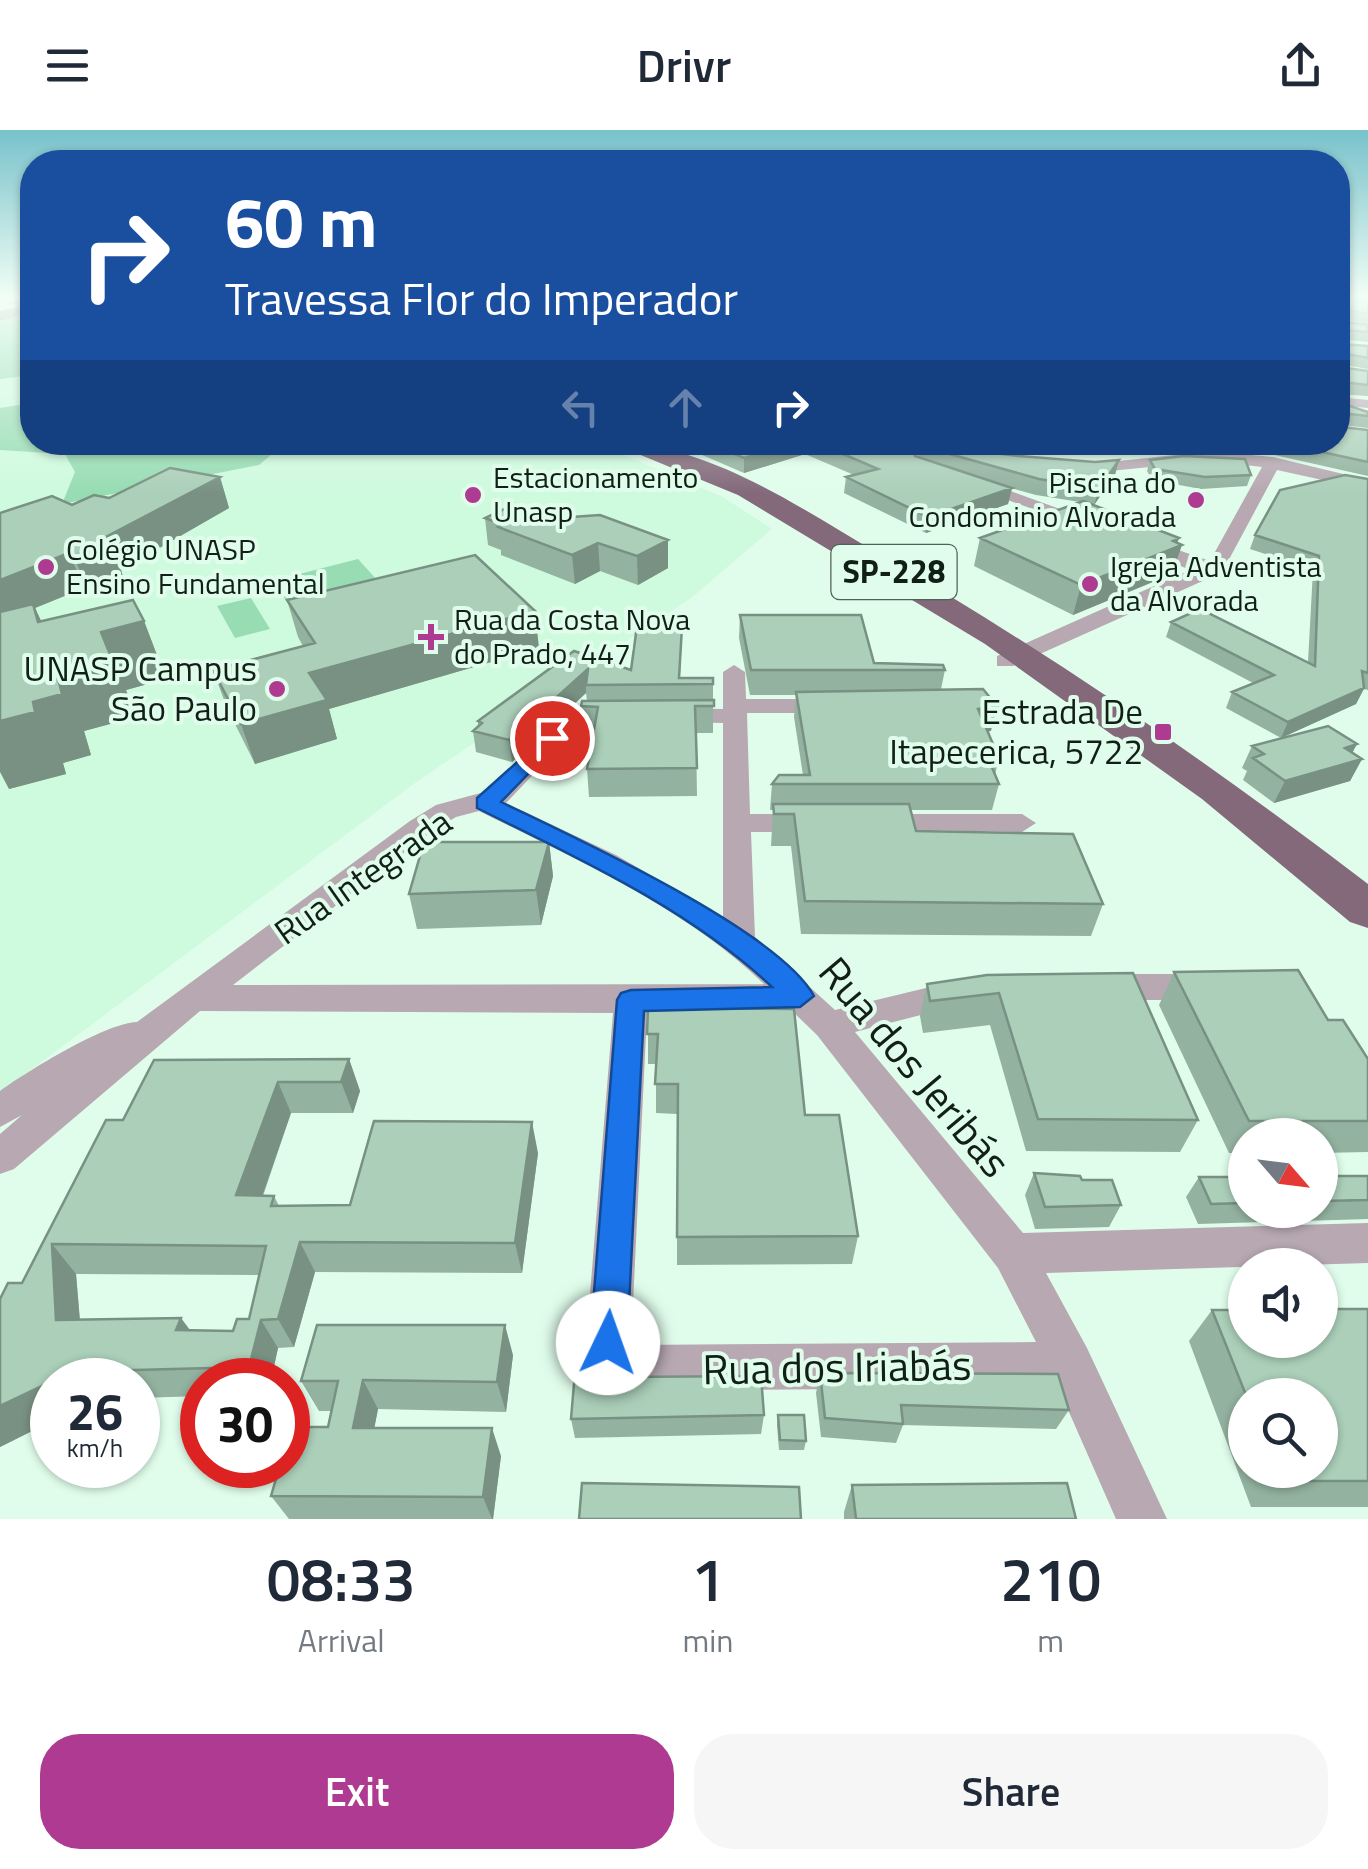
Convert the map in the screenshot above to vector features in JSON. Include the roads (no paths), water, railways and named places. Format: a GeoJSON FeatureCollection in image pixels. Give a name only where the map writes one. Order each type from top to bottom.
{"type":"FeatureCollection","features":[{"type":"Feature","properties":{"kind":"main road","name":"SP-228"},"geometry":{"type":"LineString","coordinates":[[648,455],[750,508],[1014,658],[1216,790],[1368,910]]}},
{"type":"Feature","properties":{"kind":"street"},"geometry":{"type":"LineString","coordinates":[[1121,468],[1133,455]]}},
{"type":"Feature","properties":{"kind":"street"},"geometry":{"type":"LineString","coordinates":[[1057,467],[1121,468],[1210,456],[1273,462],[1368,485]]}},
{"type":"Feature","properties":{"kind":"street"},"geometry":{"type":"LineString","coordinates":[[1014,658],[1209,571],[1224,557],[1273,462]]}},
{"type":"Feature","properties":{"kind":"street"},"geometry":{"type":"LineString","coordinates":[[956,477],[1209,571]]}},
{"type":"Feature","properties":{"kind":"street"},"geometry":{"type":"LineString","coordinates":[[734,672],[739,941]]}},
{"type":"Feature","properties":{"kind":"street","name":"Rua Integrada"},"geometry":{"type":"LineString","coordinates":[[0,1157],[161,1022],[420,827],[446,811],[484,803],[503,791],[572,720],[853,706]]}},
{"type":"Feature","properties":{"kind":"street","name":"Rua dos Jeribás"},"geometry":{"type":"LineString","coordinates":[[484,803],[606,862],[739,941],[829,1024],[1013,1254],[1071,1364],[1142,1519]]}},
{"type":"Feature","properties":{"kind":"street"},"geometry":{"type":"LineString","coordinates":[[734,824],[1022,823]]}},
{"type":"Feature","properties":{"kind":"street"},"geometry":{"type":"LineString","coordinates":[[1078,987],[1226,987]]}},
{"type":"Feature","properties":{"kind":"street"},"geometry":{"type":"LineString","coordinates":[[829,1024],[935,996],[990,989]]}},
{"type":"Feature","properties":{"kind":"street"},"geometry":{"type":"LineString","coordinates":[[197,998],[631,1000],[800,996]]}},
{"type":"Feature","properties":{"kind":"street","name":"Rua dos Iriabás"},"geometry":{"type":"LineString","coordinates":[[631,1000],[608,1343],[614,1368],[1071,1364]]}},
{"type":"Feature","properties":{"kind":"street","name":"Rua Integrada"},"geometry":{"type":"LineString","coordinates":[[0,1110],[91,1055],[161,1022]]}},
{"type":"Feature","properties":{"kind":"street"},"geometry":{"type":"LineString","coordinates":[[1013,1254],[1368,1244]]}},
{"type":"Feature","properties":{"kind":"place","name":"Estacionamento Unasp"},"geometry":{"type":"Point","coordinates":[473,495]}},
{"type":"Feature","properties":{"kind":"place","name":"Piscina do Condominio Alvorada"},"geometry":{"type":"Point","coordinates":[1196,500]}},
{"type":"Feature","properties":{"kind":"place","name":"Colégio UNASP Ensino Fundamental"},"geometry":{"type":"Point","coordinates":[46,567]}},
{"type":"Feature","properties":{"kind":"place","name":"Igreja Adventista da Alvorada"},"geometry":{"type":"Point","coordinates":[1090,584]}},
{"type":"Feature","properties":{"kind":"place","name":"Rua da Costa Nova do Prado, 447"},"geometry":{"type":"Point","coordinates":[431,637]}},
{"type":"Feature","properties":{"kind":"place","name":"UNASP Campus São Paulo"},"geometry":{"type":"Point","coordinates":[277,689]}},
{"type":"Feature","properties":{"kind":"place","name":"Estrada De Itapecerica, 5722"},"geometry":{"type":"Point","coordinates":[1163,732]}}]}
